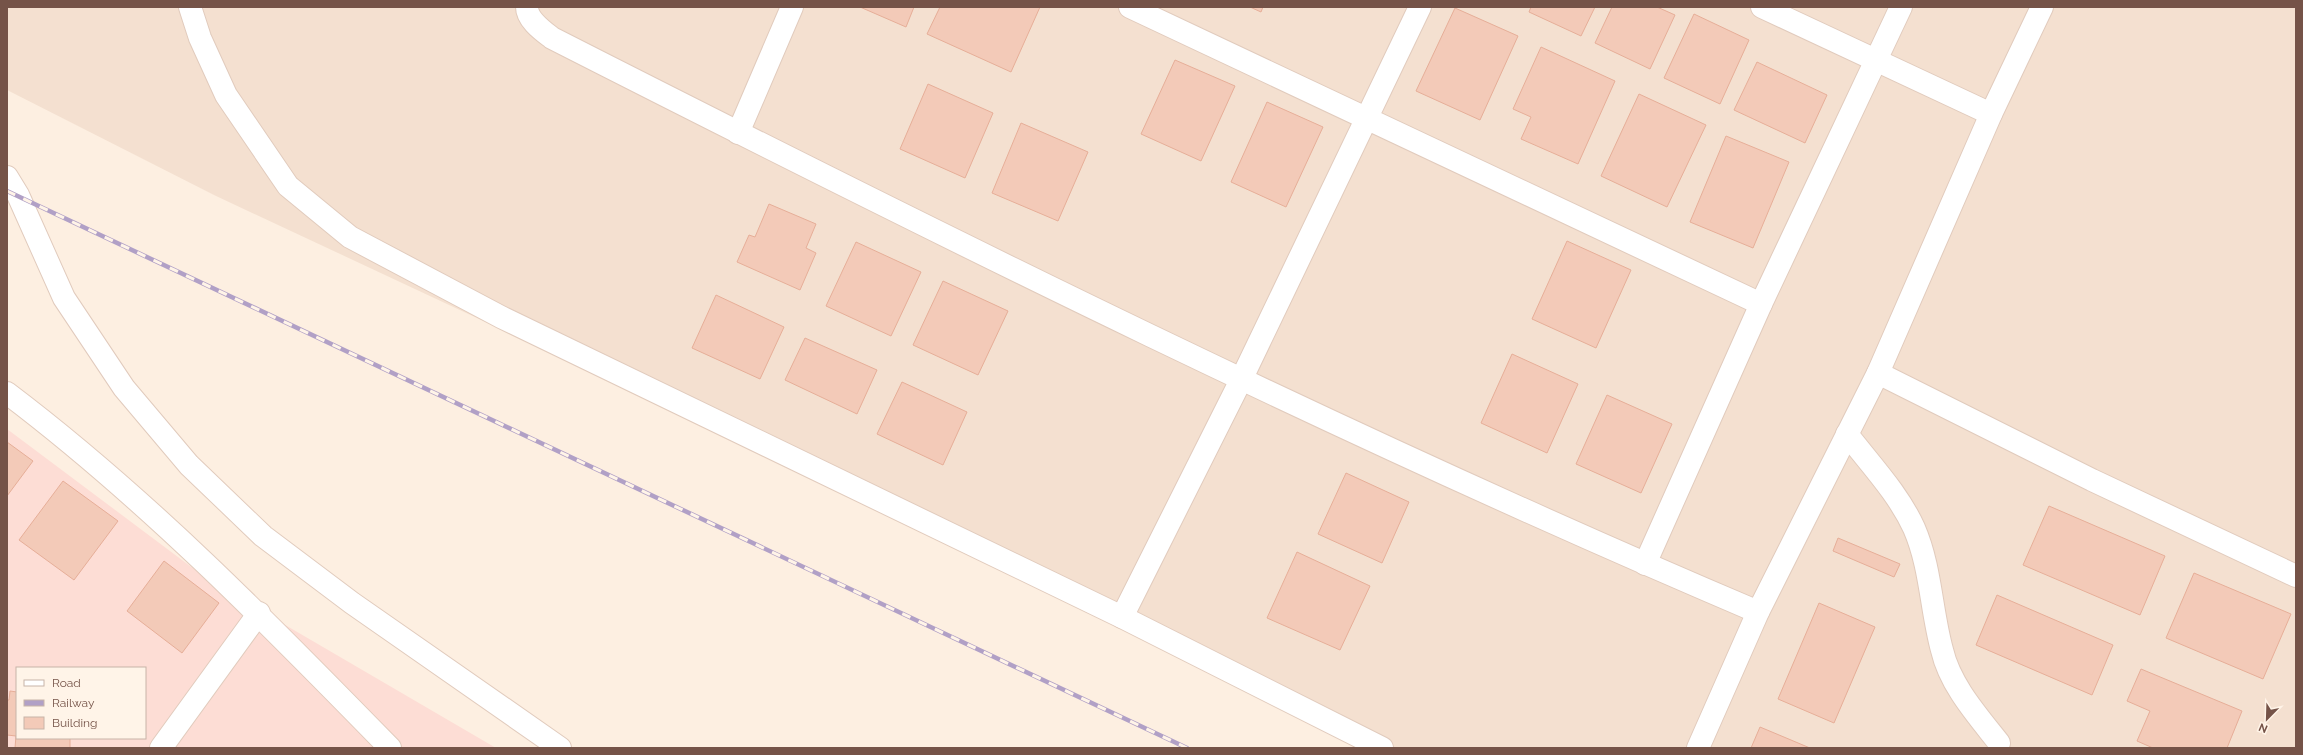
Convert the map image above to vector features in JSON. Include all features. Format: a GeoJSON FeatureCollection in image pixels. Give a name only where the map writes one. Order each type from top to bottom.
{"type":"FeatureCollection","features":[{"type":"Feature","properties":{"kind":"street"},"geometry":{"type":"LineString","coordinates":[[190,7],[200,38],[226,95],[288,186],[350,237],[501,318],[1122,617],[1382,748]]}},
{"type":"Feature","properties":{"kind":"street"},"geometry":{"type":"LineString","coordinates":[[527,7],[527,11],[537,25],[552,38],[738,133],[1241,380],[1645,564],[1758,612]]}},
{"type":"Feature","properties":{"kind":"street"},"geometry":{"type":"LineString","coordinates":[[738,133],[792,7]]}},
{"type":"Feature","properties":{"kind":"street"},"geometry":{"type":"LineString","coordinates":[[1130,7],[1761,304]]}},
{"type":"Feature","properties":{"kind":"street"},"geometry":{"type":"LineString","coordinates":[[1122,617],[1241,380],[1420,7]]}},
{"type":"Feature","properties":{"kind":"street"},"geometry":{"type":"LineString","coordinates":[[1762,7],[1991,114]]}},
{"type":"Feature","properties":{"kind":"street"},"geometry":{"type":"LineString","coordinates":[[1645,564],[1761,304],[1900,7]]}},
{"type":"Feature","properties":{"kind":"street"},"geometry":{"type":"LineString","coordinates":[[1698,748],[1758,612],[1878,373],[1991,114],[2042,7]]}},
{"type":"Feature","properties":{"kind":"street"},"geometry":{"type":"LineString","coordinates":[[7,177],[18,195],[64,298],[124,388],[189,465],[263,536],[352,603],[560,748]]}},
{"type":"Feature","properties":{"kind":"street"},"geometry":{"type":"LineString","coordinates":[[1878,373],[2092,480],[2296,576]]}},
{"type":"Feature","properties":{"kind":"street"},"geometry":{"type":"LineString","coordinates":[[7,393],[67,439],[259,613],[390,748]]}},
{"type":"Feature","properties":{"kind":"street"},"geometry":{"type":"LineString","coordinates":[[1847,434],[1901,504],[1914,529],[1924,561],[1942,652],[1967,702],[2002,746]]}},
{"type":"Feature","properties":{"kind":"street"},"geometry":{"type":"LineString","coordinates":[[161,748],[259,613]]}},
{"type":"Feature","properties":{"kind":"shaded area"},"geometry":{"type":"Polygon","coordinates":[[[7,7],[2296,7],[2296,748],[1396,748],[214,195],[7,90],[7,7]]]}},
{"type":"Feature","properties":{"kind":"shaded area"},"geometry":{"type":"Polygon","coordinates":[[[7,429],[210,581],[496,748],[7,748],[7,429]]]}},
{"type":"Feature","properties":{"kind":"building"},"geometry":{"type":"Polygon","coordinates":[[[860,7],[914,7],[906,27],[860,7]]]}},
{"type":"Feature","properties":{"kind":"building"},"geometry":{"type":"Polygon","coordinates":[[[940,7],[1040,7],[1011,72],[927,34],[940,7]]]}},
{"type":"Feature","properties":{"kind":"building"},"geometry":{"type":"Polygon","coordinates":[[[1250,7],[1263,7],[1261,12],[1250,7]]]}},
{"type":"Feature","properties":{"kind":"building"},"geometry":{"type":"Polygon","coordinates":[[[1531,7],[1595,7],[1581,36],[1529,12],[1531,7]]]}},
{"type":"Feature","properties":{"kind":"building"},"geometry":{"type":"Polygon","coordinates":[[[1612,7],[1657,7],[1675,15],[1650,69],[1595,43],[1612,7]]]}},
{"type":"Feature","properties":{"kind":"building"},"geometry":{"type":"Polygon","coordinates":[[[1455,8],[1518,36],[1480,120],[1416,91],[1455,8]]]}},
{"type":"Feature","properties":{"kind":"building"},"geometry":{"type":"Polygon","coordinates":[[[1694,14],[1749,40],[1720,104],[1664,78],[1694,14]]]}},
{"type":"Feature","properties":{"kind":"building"},"geometry":{"type":"Polygon","coordinates":[[[1541,47],[1615,81],[1578,164],[1521,139],[1531,117],[1513,109],[1541,47]]]}},
{"type":"Feature","properties":{"kind":"building"},"geometry":{"type":"Polygon","coordinates":[[[1175,60],[1235,86],[1201,161],[1141,134],[1175,60]]]}},
{"type":"Feature","properties":{"kind":"building"},"geometry":{"type":"Polygon","coordinates":[[[1757,62],[1827,95],[1805,143],[1734,110],[1757,62]]]}},
{"type":"Feature","properties":{"kind":"building"},"geometry":{"type":"Polygon","coordinates":[[[928,84],[993,113],[965,178],[900,149],[928,84]]]}},
{"type":"Feature","properties":{"kind":"building"},"geometry":{"type":"Polygon","coordinates":[[[1639,94],[1706,125],[1667,207],[1601,176],[1639,94]]]}},
{"type":"Feature","properties":{"kind":"building"},"geometry":{"type":"Polygon","coordinates":[[[1267,102],[1323,127],[1286,207],[1231,182],[1267,102]]]}},
{"type":"Feature","properties":{"kind":"building"},"geometry":{"type":"Polygon","coordinates":[[[1021,123],[1088,152],[1058,221],[992,193],[1021,123]]]}},
{"type":"Feature","properties":{"kind":"building"},"geometry":{"type":"Polygon","coordinates":[[[1726,136],[1789,162],[1753,248],[1690,222],[1726,136]]]}},
{"type":"Feature","properties":{"kind":"building"},"geometry":{"type":"Polygon","coordinates":[[[769,204],[816,224],[806,248],[816,253],[800,290],[737,262],[749,235],[755,237],[769,204]]]}},
{"type":"Feature","properties":{"kind":"building"},"geometry":{"type":"Polygon","coordinates":[[[1567,241],[1631,270],[1596,348],[1532,319],[1567,241]]]}},
{"type":"Feature","properties":{"kind":"building"},"geometry":{"type":"Polygon","coordinates":[[[856,242],[921,272],[891,336],[826,306],[856,242]]]}},
{"type":"Feature","properties":{"kind":"building"},"geometry":{"type":"Polygon","coordinates":[[[943,281],[1008,311],[978,375],[913,345],[943,281]]]}},
{"type":"Feature","properties":{"kind":"building"},"geometry":{"type":"Polygon","coordinates":[[[716,295],[784,327],[760,379],[692,348],[716,295]]]}},
{"type":"Feature","properties":{"kind":"building"},"geometry":{"type":"Polygon","coordinates":[[[805,338],[877,370],[857,414],[785,380],[805,338]]]}},
{"type":"Feature","properties":{"kind":"building"},"geometry":{"type":"Polygon","coordinates":[[[1512,354],[1578,384],[1547,453],[1481,423],[1512,354]]]}},
{"type":"Feature","properties":{"kind":"building"},"geometry":{"type":"Polygon","coordinates":[[[902,382],[967,412],[943,465],[877,434],[902,382]]]}},
{"type":"Feature","properties":{"kind":"building"},"geometry":{"type":"Polygon","coordinates":[[[1607,395],[1672,424],[1641,493],[1576,464],[1607,395]]]}},
{"type":"Feature","properties":{"kind":"building"},"geometry":{"type":"Polygon","coordinates":[[[7,442],[33,461],[7,496],[7,442]]]}},
{"type":"Feature","properties":{"kind":"building"},"geometry":{"type":"Polygon","coordinates":[[[1346,473],[1409,502],[1382,563],[1318,534],[1346,473]]]}},
{"type":"Feature","properties":{"kind":"building"},"geometry":{"type":"Polygon","coordinates":[[[63,481],[118,521],[74,580],[19,540],[63,481]]]}},
{"type":"Feature","properties":{"kind":"building"},"geometry":{"type":"Polygon","coordinates":[[[2049,506],[2165,556],[2140,615],[2023,565],[2049,506]]]}},
{"type":"Feature","properties":{"kind":"building"},"geometry":{"type":"Polygon","coordinates":[[[1838,538],[1900,564],[1894,577],[1833,551],[1838,538]]]}},
{"type":"Feature","properties":{"kind":"building"},"geometry":{"type":"Polygon","coordinates":[[[1297,552],[1370,586],[1340,650],[1267,618],[1297,552]]]}},
{"type":"Feature","properties":{"kind":"building"},"geometry":{"type":"Polygon","coordinates":[[[164,561],[219,603],[182,653],[127,611],[164,561]]]}},
{"type":"Feature","properties":{"kind":"building"},"geometry":{"type":"Polygon","coordinates":[[[2194,573],[2291,614],[2263,679],[2166,638],[2194,573]]]}},
{"type":"Feature","properties":{"kind":"building"},"geometry":{"type":"Polygon","coordinates":[[[1997,595],[2113,645],[2092,695],[1976,645],[1997,595]]]}},
{"type":"Feature","properties":{"kind":"building"},"geometry":{"type":"Polygon","coordinates":[[[1819,603],[1875,627],[1834,723],[1778,699],[1819,603]]]}},
{"type":"Feature","properties":{"kind":"building"},"geometry":{"type":"Polygon","coordinates":[[[2141,669],[2242,711],[2227,748],[2153,748],[2137,741],[2150,711],[2127,701],[2141,669]]]}},
{"type":"Feature","properties":{"kind":"building"},"geometry":{"type":"Polygon","coordinates":[[[10,691],[16,692],[16,736],[7,735],[7,700],[9,700],[10,691]]]}},
{"type":"Feature","properties":{"kind":"building"},"geometry":{"type":"Polygon","coordinates":[[[1760,727],[1810,748],[1751,748],[1760,727]]]}},
{"type":"Feature","properties":{"kind":"building"},"geometry":{"type":"Polygon","coordinates":[[[16,736],[16,739],[70,739],[70,748],[15,748],[16,736]]]}},
{"type":"Feature","properties":{"kind":"railway"},"geometry":{"type":"LineString","coordinates":[[7,191],[1187,748]]}}]}
